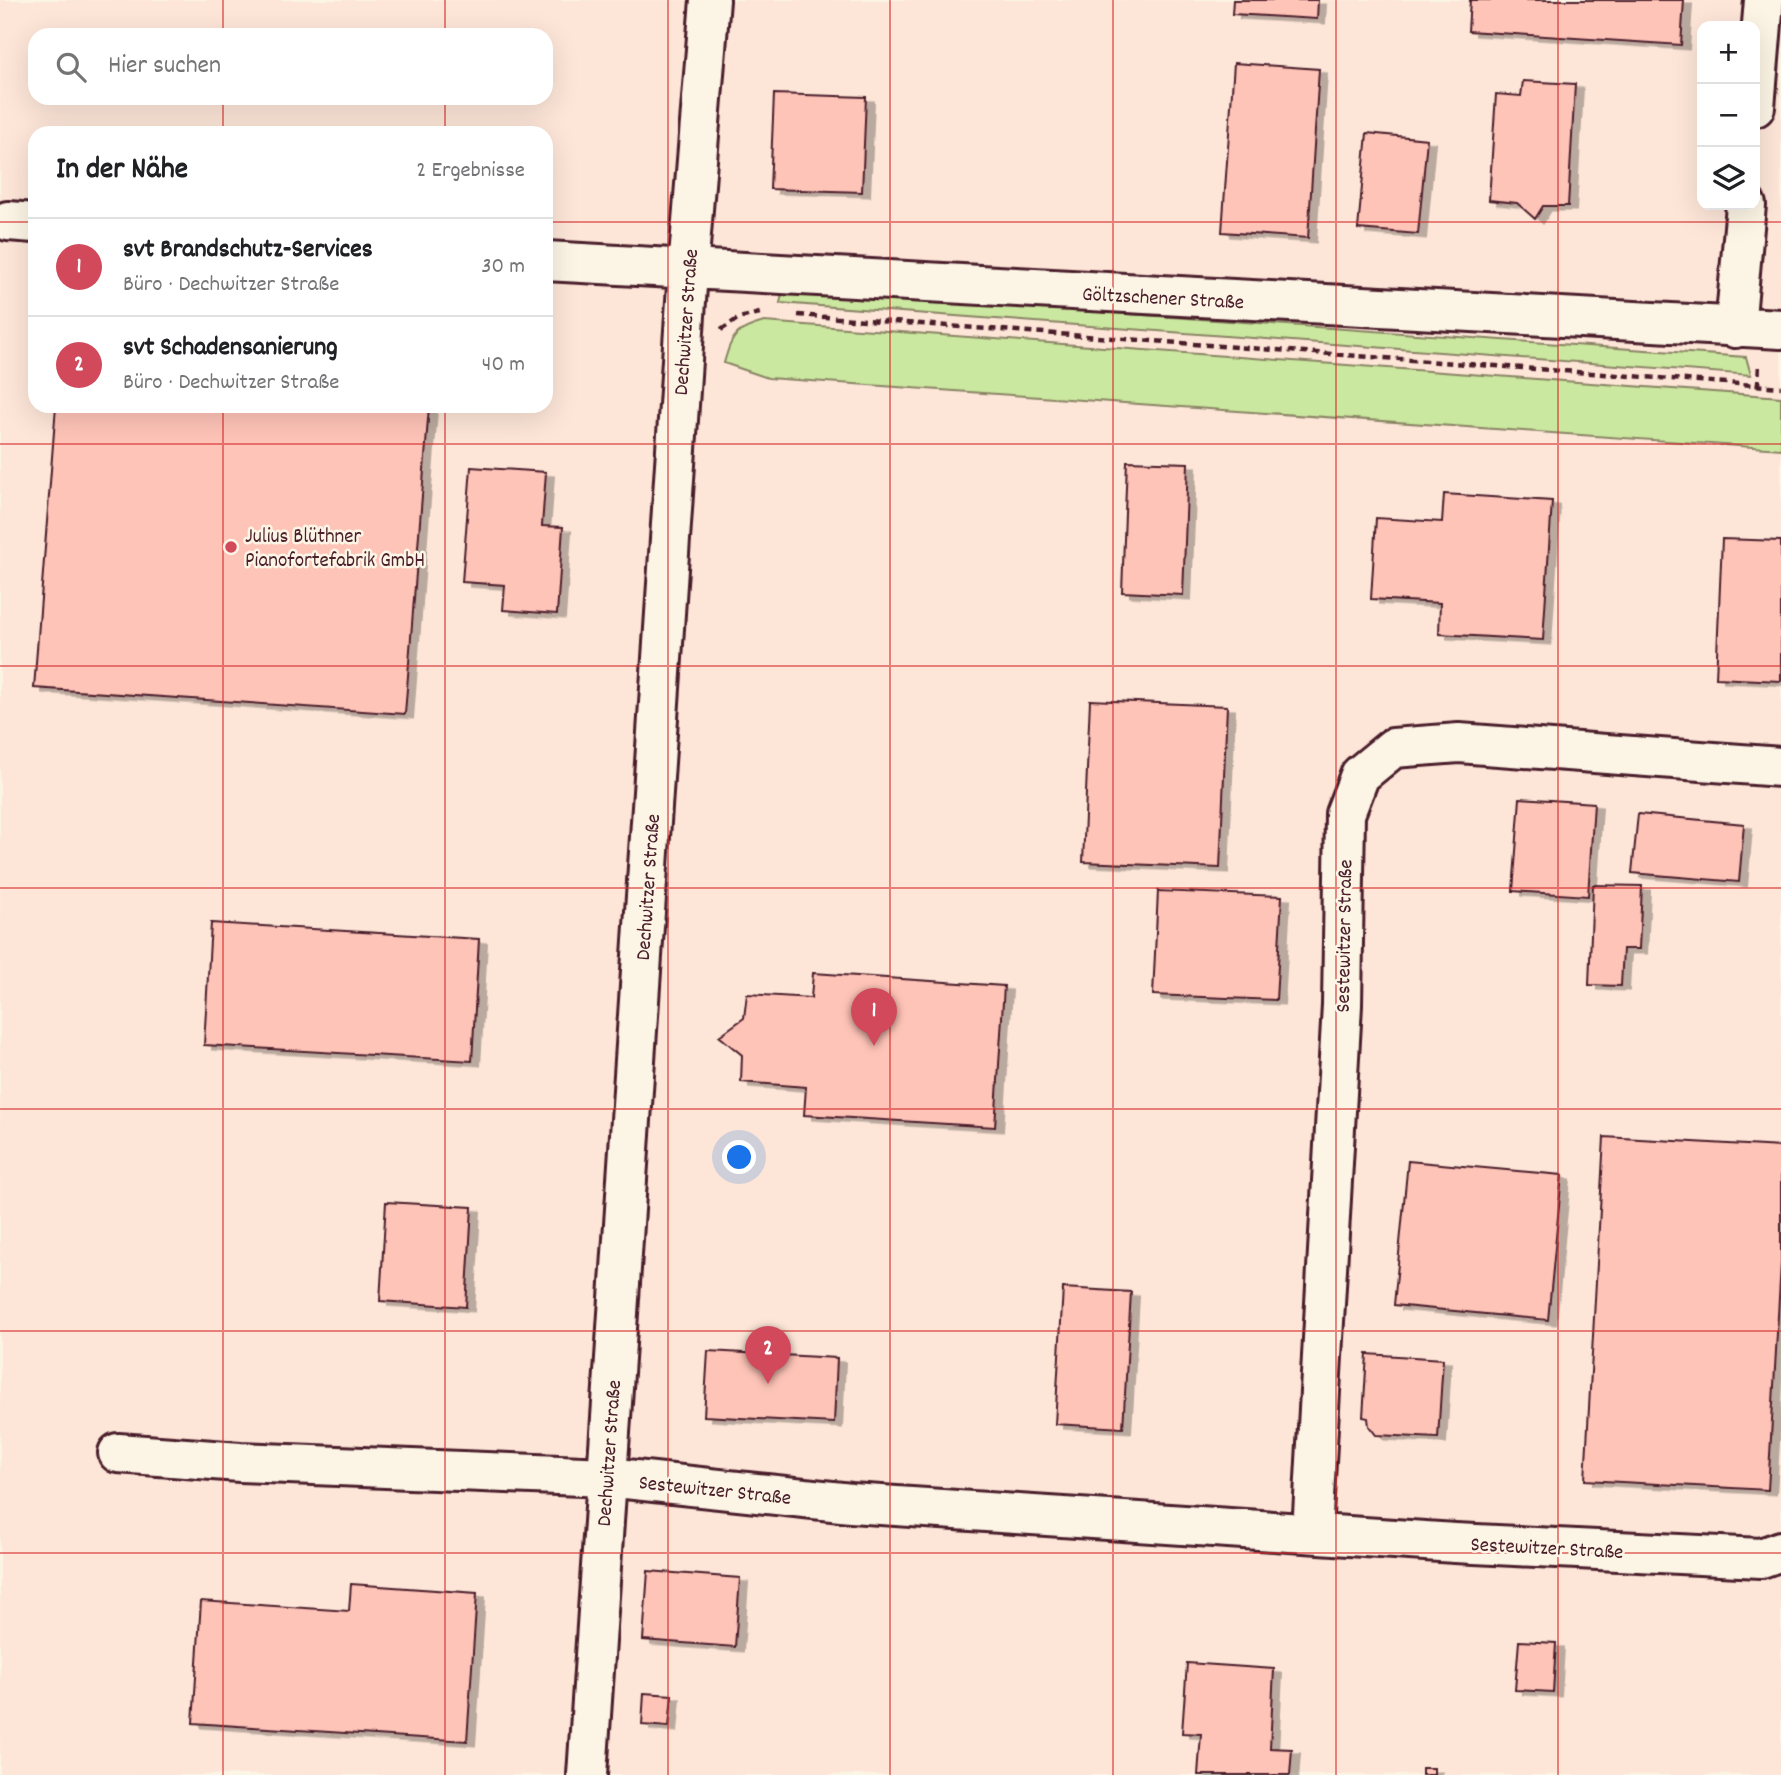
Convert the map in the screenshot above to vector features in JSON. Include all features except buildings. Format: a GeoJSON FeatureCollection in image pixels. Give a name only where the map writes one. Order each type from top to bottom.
{"type":"FeatureCollection","features":[{"type":"Feature","properties":{"kind":"street","name":"Dechwitzer Straße"},"geometry":{"type":"LineString","coordinates":[[586,1775],[688,271],[710,0]]}},
{"type":"Feature","properties":{"kind":"street"},"geometry":{"type":"LineString","coordinates":[[1757,84],[1764,0]]}},
{"type":"Feature","properties":{"kind":"street"},"geometry":{"type":"LineString","coordinates":[[1735,328],[1746,210]]}},
{"type":"Feature","properties":{"kind":"street","name":"Göltzschener Straße"},"geometry":{"type":"LineString","coordinates":[[553,261],[1781,329]]}},
{"type":"Feature","properties":{"kind":"street","name":"Sestewitzer Straße"},"geometry":{"type":"LineString","coordinates":[[1312,1532],[1341,1017],[1345,814],[1360,775],[1393,748],[1459,743],[1781,767]]}},
{"type":"Feature","properties":{"kind":"street","name":"Sestewitzer Straße"},"geometry":{"type":"LineString","coordinates":[[118,1453],[240,1462],[607,1477],[851,1503],[1312,1532],[1761,1558],[1781,1551]]}},
{"type":"Feature","properties":{"kind":"path"},"geometry":{"type":"LineString","coordinates":[[683,353],[711,352],[721,330],[739,318],[763,312],[777,313]]}},
{"type":"Feature","properties":{"kind":"path"},"geometry":{"type":"LineString","coordinates":[[791,314],[1781,387]]}},
{"type":"Feature","properties":{"kind":"shaded area"},"geometry":{"type":"Polygon","coordinates":[[[0,0],[1781,0],[1781,1775],[0,1775],[0,0]]]}},
{"type":"Feature","properties":{"kind":"green space"},"geometry":{"type":"Polygon","coordinates":[[[783,290],[1746,357],[1751,375],[780,303],[783,290]]]}},
{"type":"Feature","properties":{"kind":"green space"},"geometry":{"type":"Polygon","coordinates":[[[764,322],[1781,397],[1781,449],[768,378],[724,363],[736,335],[764,322]]]}},
{"type":"Feature","properties":{"kind":"place","name":"Julius Blüthner Pianofortefabrik GmbH"},"geometry":{"type":"Point","coordinates":[231,547]}},
{"type":"Feature","properties":{"kind":"place","name":"svt Brandschutz-Services"},"geometry":{"type":"Point","coordinates":[874,1046]}},
{"type":"Feature","properties":{"kind":"place","name":"svt Schadensanierung"},"geometry":{"type":"Point","coordinates":[768,1384]}}]}
